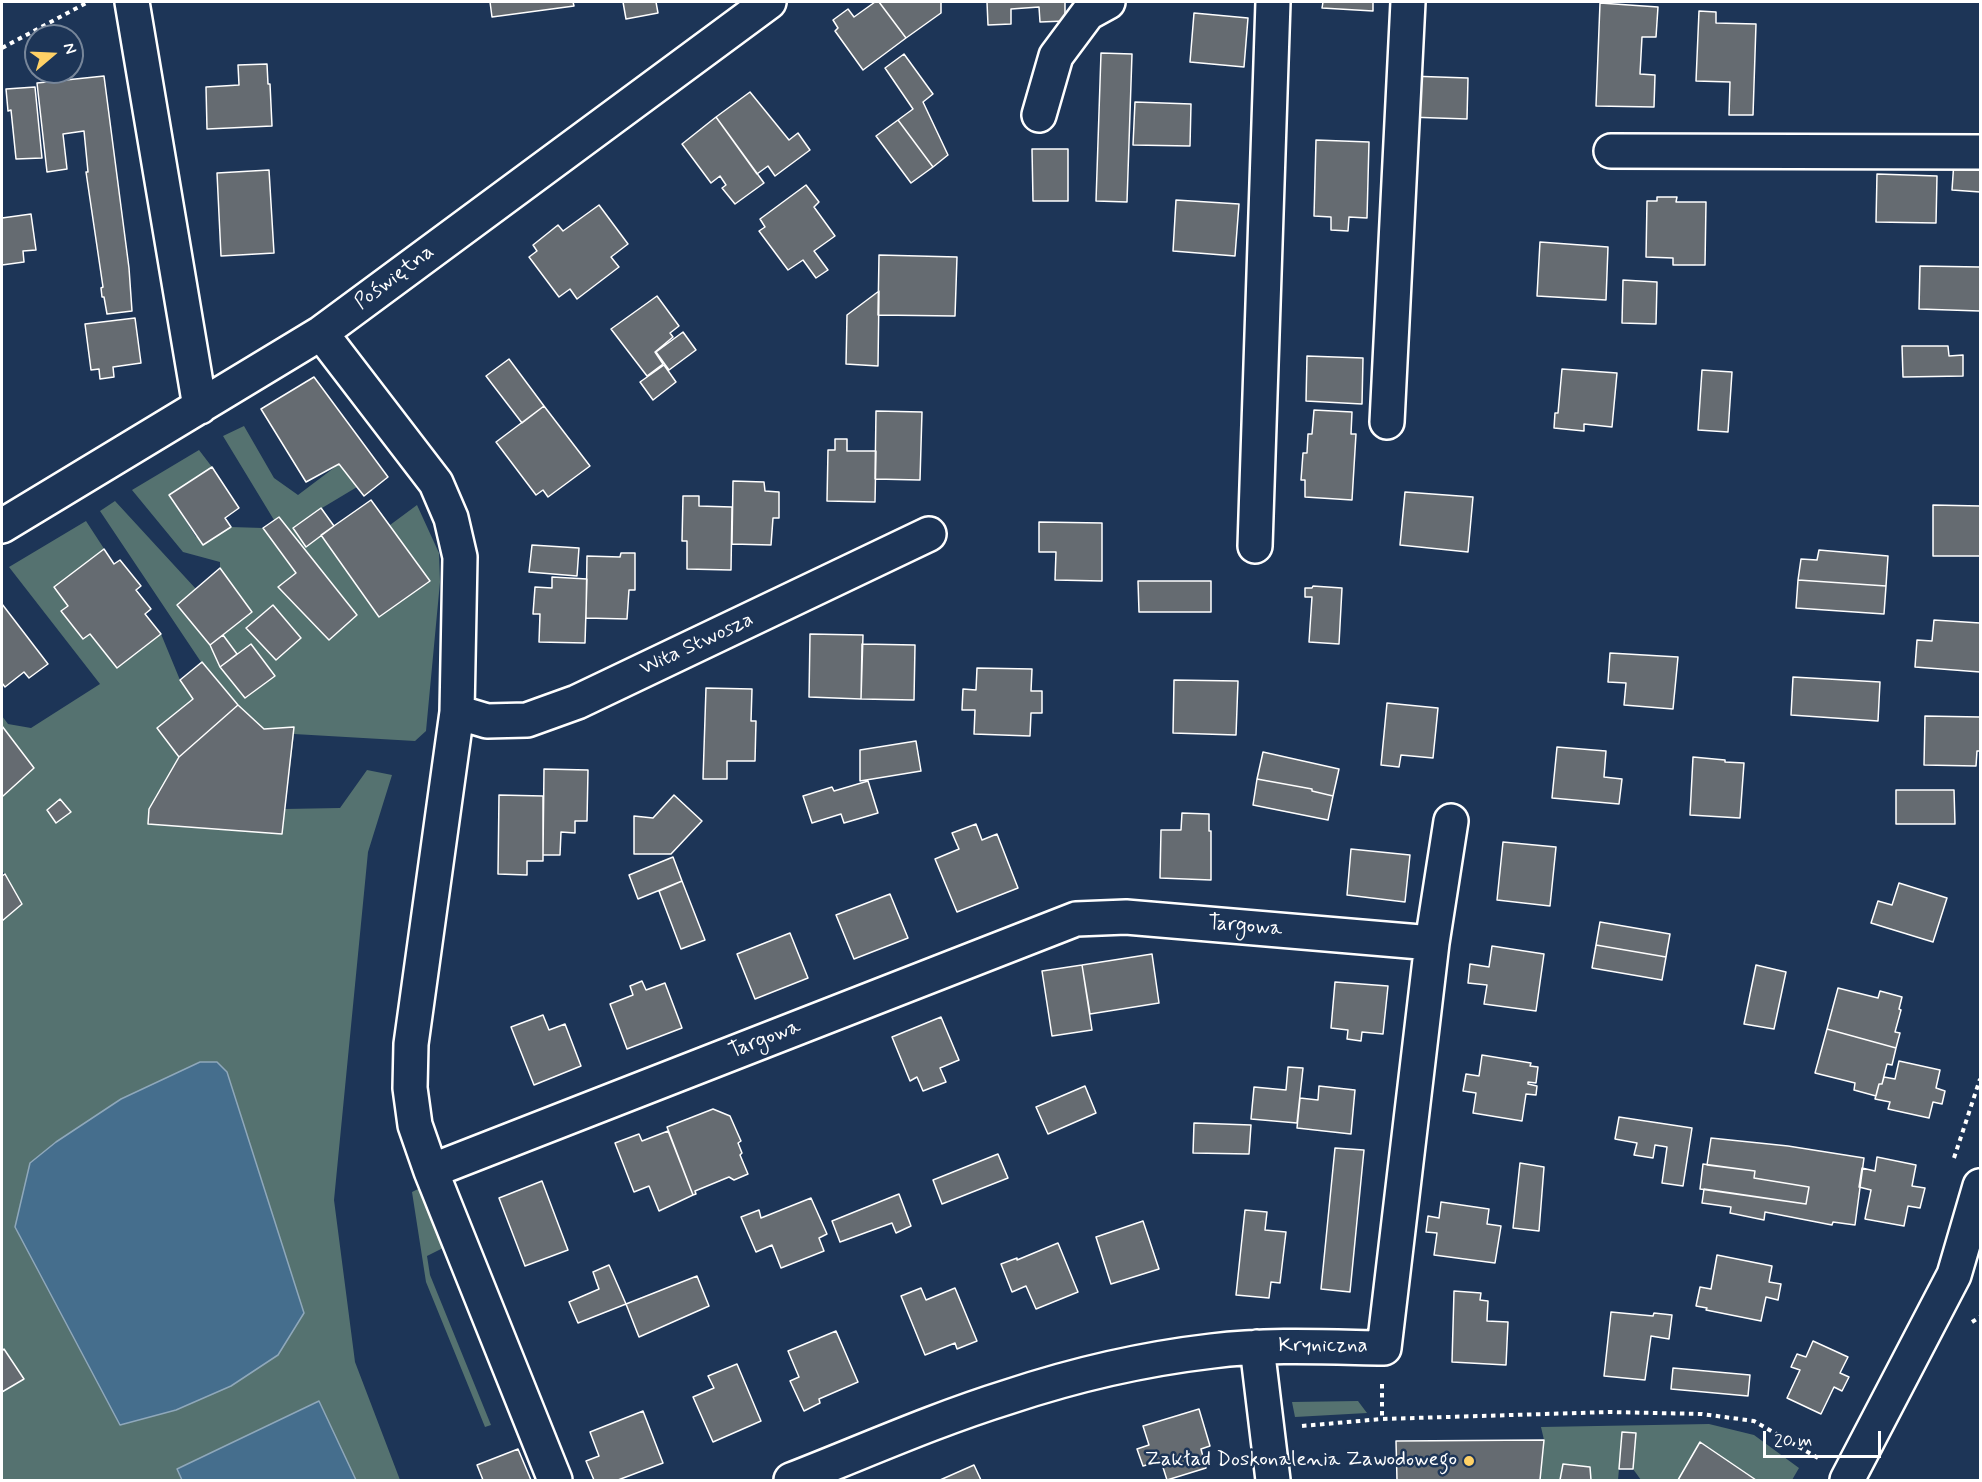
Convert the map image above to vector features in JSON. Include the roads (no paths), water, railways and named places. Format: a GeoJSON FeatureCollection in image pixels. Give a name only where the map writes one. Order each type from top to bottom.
{"type":"FeatureCollection","features":[{"type":"Feature","properties":{"kind":"street"},"geometry":{"type":"LineString","coordinates":[[132,2],[200,407]]}},
{"type":"Feature","properties":{"kind":"street","name":"Poświętna"},"geometry":{"type":"LineString","coordinates":[[2,526],[321,333],[769,2]]}},
{"type":"Feature","properties":{"kind":"street"},"geometry":{"type":"LineString","coordinates":[[1039,115],[1056,56],[1088,13],[1108,2]]}},
{"type":"Feature","properties":{"kind":"street"},"geometry":{"type":"LineString","coordinates":[[1256,546],[1274,2]]}},
{"type":"Feature","properties":{"kind":"street"},"geometry":{"type":"LineString","coordinates":[[1387,422],[1408,2]]}},
{"type":"Feature","properties":{"kind":"street"},"geometry":{"type":"LineString","coordinates":[[1611,152],[1980,152]]}},
{"type":"Feature","properties":{"kind":"street"},"geometry":{"type":"LineString","coordinates":[[321,333],[436,483],[451,518],[460,557],[457,712],[411,1044],[410,1088],[415,1125],[431,1171],[555,1480]]}},
{"type":"Feature","properties":{"kind":"street","name":"Wita Stwosza"},"geometry":{"type":"LineString","coordinates":[[457,712],[488,721],[527,720],[577,702],[929,534]]}},
{"type":"Feature","properties":{"kind":"street"},"geometry":{"type":"LineString","coordinates":[[1432,943],[1451,821]]}},
{"type":"Feature","properties":{"kind":"street","name":"Targowa"},"geometry":{"type":"LineString","coordinates":[[431,1171],[1076,918],[1126,917],[1432,943]]}},
{"type":"Feature","properties":{"kind":"street","name":"Kryniczna"},"geometry":{"type":"LineString","coordinates":[[791,1480],[1007,1397],[1082,1375],[1158,1359],[1257,1347],[1384,1348],[1432,943]]}},
{"type":"Feature","properties":{"kind":"street"},"geometry":{"type":"LineString","coordinates":[[1836,1471],[1967,1279],[1980,1186]]}},
{"type":"Feature","properties":{"kind":"street"},"geometry":{"type":"LineString","coordinates":[[1257,1347],[1273,1480]]}},
{"type":"Feature","properties":{"kind":"water"},"geometry":{"type":"Polygon","coordinates":[[[200,1062],[217,1062],[227,1072],[304,1313],[278,1355],[231,1386],[176,1410],[120,1425],[15,1227],[30,1163],[56,1142],[121,1099],[200,1062]]]}},
{"type":"Feature","properties":{"kind":"water"},"geometry":{"type":"Polygon","coordinates":[[[319,1401],[356,1480],[182,1480],[177,1469],[319,1401]]]}},
{"type":"Feature","properties":{"kind":"place","name":"Zakład Doskonalenia Zawodowego"},"geometry":{"type":"Point","coordinates":[1469,1461]}}]}
